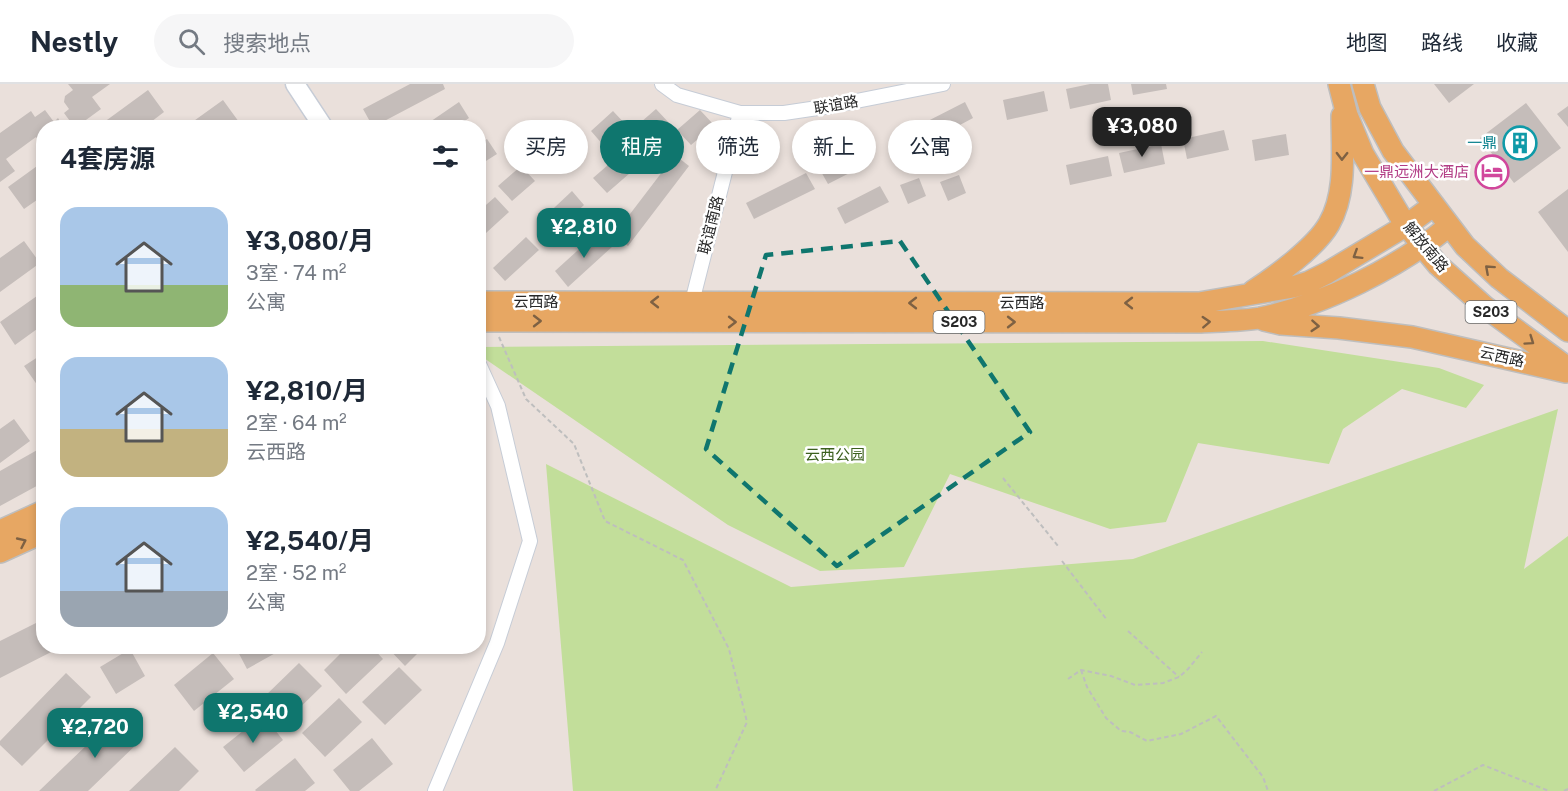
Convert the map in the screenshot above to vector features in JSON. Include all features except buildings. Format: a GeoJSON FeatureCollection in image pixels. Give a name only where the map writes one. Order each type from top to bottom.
{"type":"FeatureCollection","features":[{"type":"Feature","properties":{"kind":"main road"},"geometry":{"type":"LineString","coordinates":[[296,84],[319,120]]}},
{"type":"Feature","properties":{"kind":"main road","name":"解放南路"},"geometry":{"type":"LineString","coordinates":[[1363,84],[1370,108],[1386,139],[1449,226],[1485,266],[1530,304],[1568,331]]}},
{"type":"Feature","properties":{"kind":"main road"},"geometry":{"type":"LineString","coordinates":[[1248,295],[1275,276],[1320,237],[1334,214],[1341,179],[1341,91]]}},
{"type":"Feature","properties":{"kind":"main road","name":"解放南路"},"geometry":{"type":"LineString","coordinates":[[1341,91],[1353,132],[1363,154],[1423,247],[1438,265],[1485,307],[1568,370]]}},
{"type":"Feature","properties":{"kind":"main road","name":"云西路"},"geometry":{"type":"LineString","coordinates":[[486,302],[1199,303],[1293,287],[1309,282],[1407,225],[1434,205]]}},
{"type":"Feature","properties":{"kind":"main road","name":"云西路"},"geometry":{"type":"LineString","coordinates":[[486,321],[1201,322],[1257,318],[1322,300],[1423,247],[1449,226]]}},
{"type":"Feature","properties":{"kind":"main road","name":"云西路"},"geometry":{"type":"LineString","coordinates":[[1257,318],[1281,324],[1340,328],[1412,337],[1568,370]]}},
{"type":"Feature","properties":{"kind":"main road"},"geometry":{"type":"LineString","coordinates":[[0,531],[36,515]]}},
{"type":"Feature","properties":{"kind":"main road"},"geometry":{"type":"LineString","coordinates":[[0,552],[36,536]]}},
{"type":"Feature","properties":{"kind":"street","name":"联谊路"},"geometry":{"type":"LineString","coordinates":[[662,84],[677,95],[740,113],[784,113],[944,84]]}},
{"type":"Feature","properties":{"kind":"street","name":"联谊南路"},"geometry":{"type":"LineString","coordinates":[[692,302],[740,113]]}},
{"type":"Feature","properties":{"kind":"street"},"geometry":{"type":"LineString","coordinates":[[435,791],[497,643],[530,541],[498,406],[486,380]]}},
{"type":"Feature","properties":{"kind":"path"},"geometry":{"type":"LineString","coordinates":[[486,323],[526,399],[574,444],[606,521],[683,560],[729,649],[747,722],[715,791]]}},
{"type":"Feature","properties":{"kind":"path"},"geometry":{"type":"LineString","coordinates":[[1003,478],[1058,546]]}},
{"type":"Feature","properties":{"kind":"path"},"geometry":{"type":"LineString","coordinates":[[1062,561],[1107,620]]}},
{"type":"Feature","properties":{"kind":"path"},"geometry":{"type":"LineString","coordinates":[[1128,632],[1179,677]]}},
{"type":"Feature","properties":{"kind":"path"},"geometry":{"type":"LineString","coordinates":[[1068,679],[1081,670],[1111,676],[1135,686],[1162,683],[1179,677],[1202,652]]}},
{"type":"Feature","properties":{"kind":"path"},"geometry":{"type":"LineString","coordinates":[[1081,670],[1087,687],[1106,718],[1122,731],[1130,732],[1147,741],[1181,734],[1216,716],[1263,777],[1268,791]]}},
{"type":"Feature","properties":{"kind":"path"},"geometry":{"type":"LineString","coordinates":[[1434,791],[1483,765],[1549,791]]}},
{"type":"Feature","properties":{"kind":"path"},"geometry":{"type":"LineString","coordinates":[[1564,791],[1568,789]]}},
{"type":"Feature","properties":{"kind":"highlighted area"},"geometry":{"type":"Polygon","coordinates":[[[900,241],[1030,432],[837,566],[706,449],[766,255],[900,241]]]}},
{"type":"Feature","properties":{"kind":"green space","name":"云西公园"},"geometry":{"type":"Polygon","coordinates":[[[1263,341],[1439,368],[1484,385],[1466,408],[1402,389],[1343,429],[1329,464],[1198,443],[1166,522],[1110,529],[950,474],[904,567],[820,571],[728,525],[486,359],[486,347],[1263,341]]]}},
{"type":"Feature","properties":{"kind":"green space"},"geometry":{"type":"Polygon","coordinates":[[[1558,409],[1524,569],[1568,536],[1568,791],[573,791],[546,464],[791,587],[1133,559],[1558,409]]]}},
{"type":"Feature","properties":{"kind":"place","name":"一鼎"},"geometry":{"type":"Point","coordinates":[1520,143]}},
{"type":"Feature","properties":{"kind":"place","name":"一鼎远洲大酒店"},"geometry":{"type":"Point","coordinates":[1492,172]}}]}
